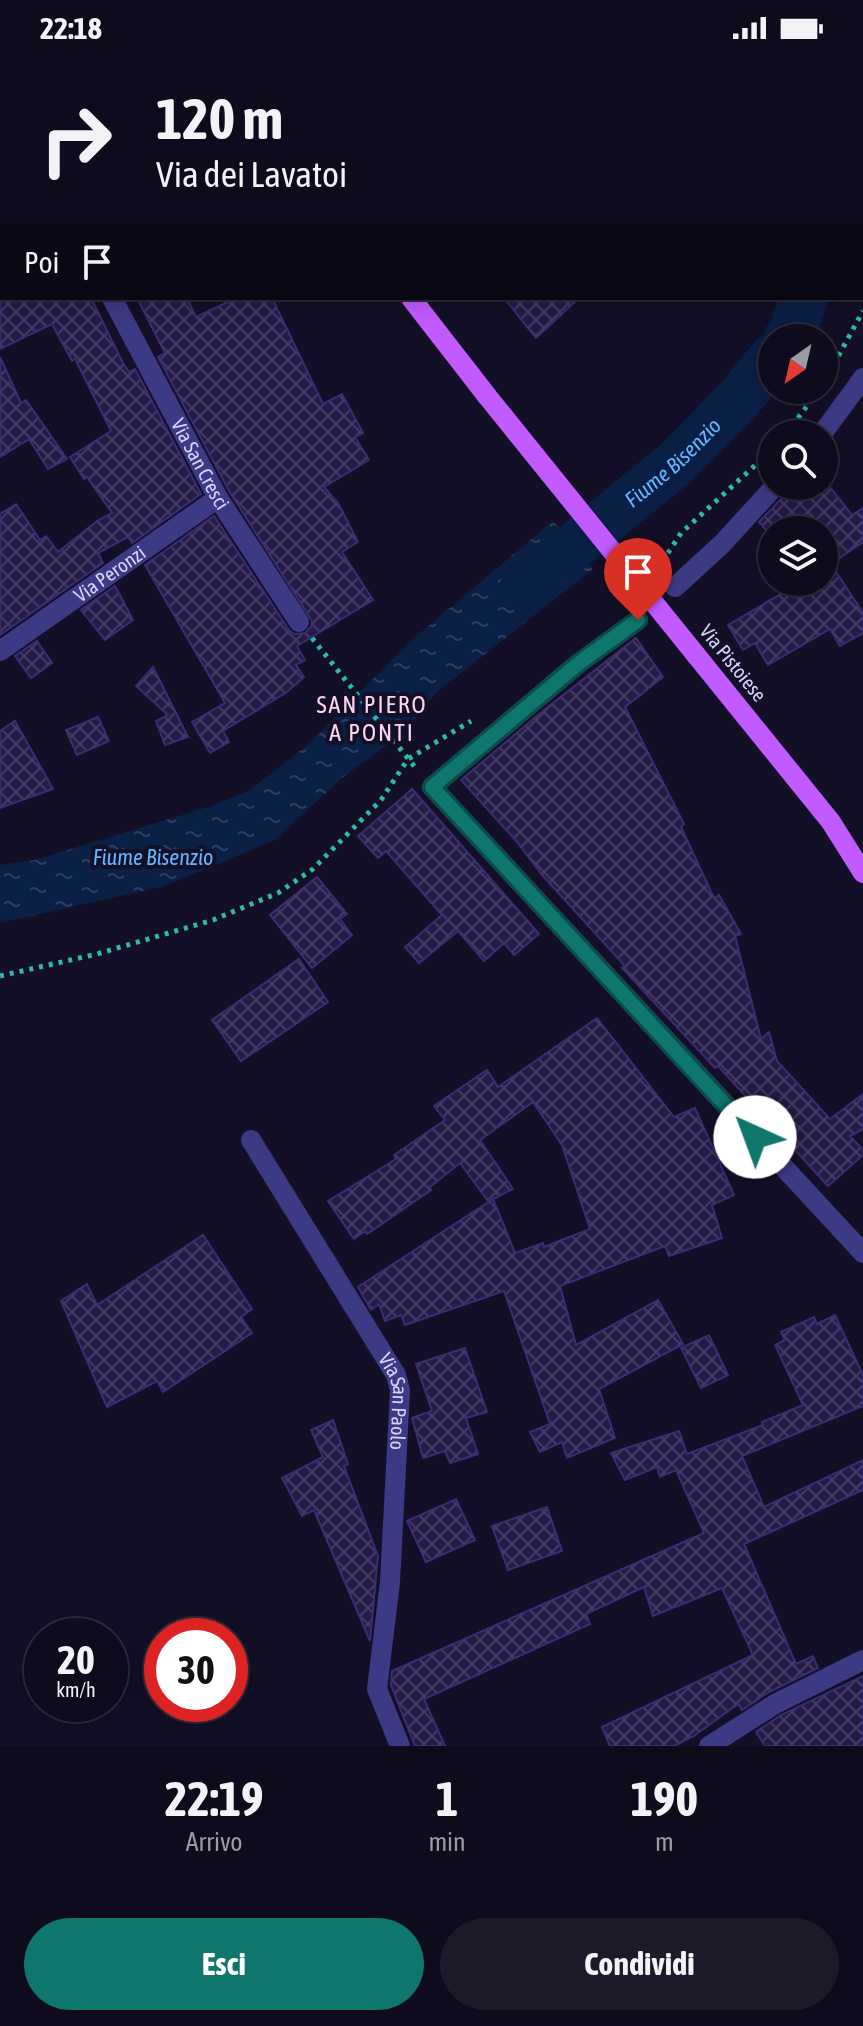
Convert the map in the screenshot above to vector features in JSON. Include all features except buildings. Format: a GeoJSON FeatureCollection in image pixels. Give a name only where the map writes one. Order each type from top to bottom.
{"type":"FeatureCollection","features":[{"type":"Feature","properties":{"kind":"main road","name":"Via Pistoiese"},"geometry":{"type":"LineString","coordinates":[[413,300],[831,822],[863,873]]}},
{"type":"Feature","properties":{"kind":"street","name":"Via San Cresci"},"geometry":{"type":"LineString","coordinates":[[113,300],[218,498],[299,622]]}},
{"type":"Feature","properties":{"kind":"street"},"geometry":{"type":"LineString","coordinates":[[832,420],[863,378]]}},
{"type":"Feature","properties":{"kind":"street","name":"Via Peronzi"},"geometry":{"type":"LineString","coordinates":[[0,651],[218,498]]}},
{"type":"Feature","properties":{"kind":"street"},"geometry":{"type":"LineString","coordinates":[[675,587],[722,544],[762,500]]}},
{"type":"Feature","properties":{"kind":"street"},"geometry":{"type":"LineString","coordinates":[[638,620],[579,663],[432,787],[863,1253]]}},
{"type":"Feature","properties":{"kind":"street","name":"Via San Paolo"},"geometry":{"type":"LineString","coordinates":[[251,1140],[390,1362],[400,1390],[390,1582],[377,1689],[400,1746]]}},
{"type":"Feature","properties":{"kind":"street"},"geometry":{"type":"LineString","coordinates":[[709,1746],[775,1704],[863,1660]]}},
{"type":"Feature","properties":{"kind":"path"},"geometry":{"type":"LineString","coordinates":[[838,357],[863,311]]}},
{"type":"Feature","properties":{"kind":"path"},"geometry":{"type":"LineString","coordinates":[[644,591],[681,533],[758,463]]}},
{"type":"Feature","properties":{"kind":"path"},"geometry":{"type":"LineString","coordinates":[[327,656],[418,771]]}},
{"type":"Feature","properties":{"kind":"path"},"geometry":{"type":"LineString","coordinates":[[0,976],[97,954],[213,920],[278,893],[313,869],[381,800],[408,759]]}},
{"type":"Feature","properties":{"kind":"water","name":"Fiume Bisenzio"},"geometry":{"type":"Polygon","coordinates":[[[553,521],[593,569],[437,692],[404,732],[342,778],[275,840],[165,886],[0,923],[0,865],[35,860],[211,806],[250,790],[311,742],[407,644],[553,521]]]}},
{"type":"Feature","properties":{"kind":"waterway","name":"Fiume Bisenzio"},"geometry":{"type":"LineString","coordinates":[[795,324],[803,300]]}},
{"type":"Feature","properties":{"kind":"waterway","name":"Fiume Bisenzio"},"geometry":{"type":"LineString","coordinates":[[524,587],[676,463],[758,375]]}},
{"type":"Feature","properties":{"kind":"district","name":"SAN PIERO A PONTI"},"geometry":{"type":"Point","coordinates":[372,719]}},
{"type":"Feature","properties":{"kind":"route"},"geometry":{"type":"LineString","coordinates":[[638,620],[579,663],[432,787],[755,1137]]}}]}
